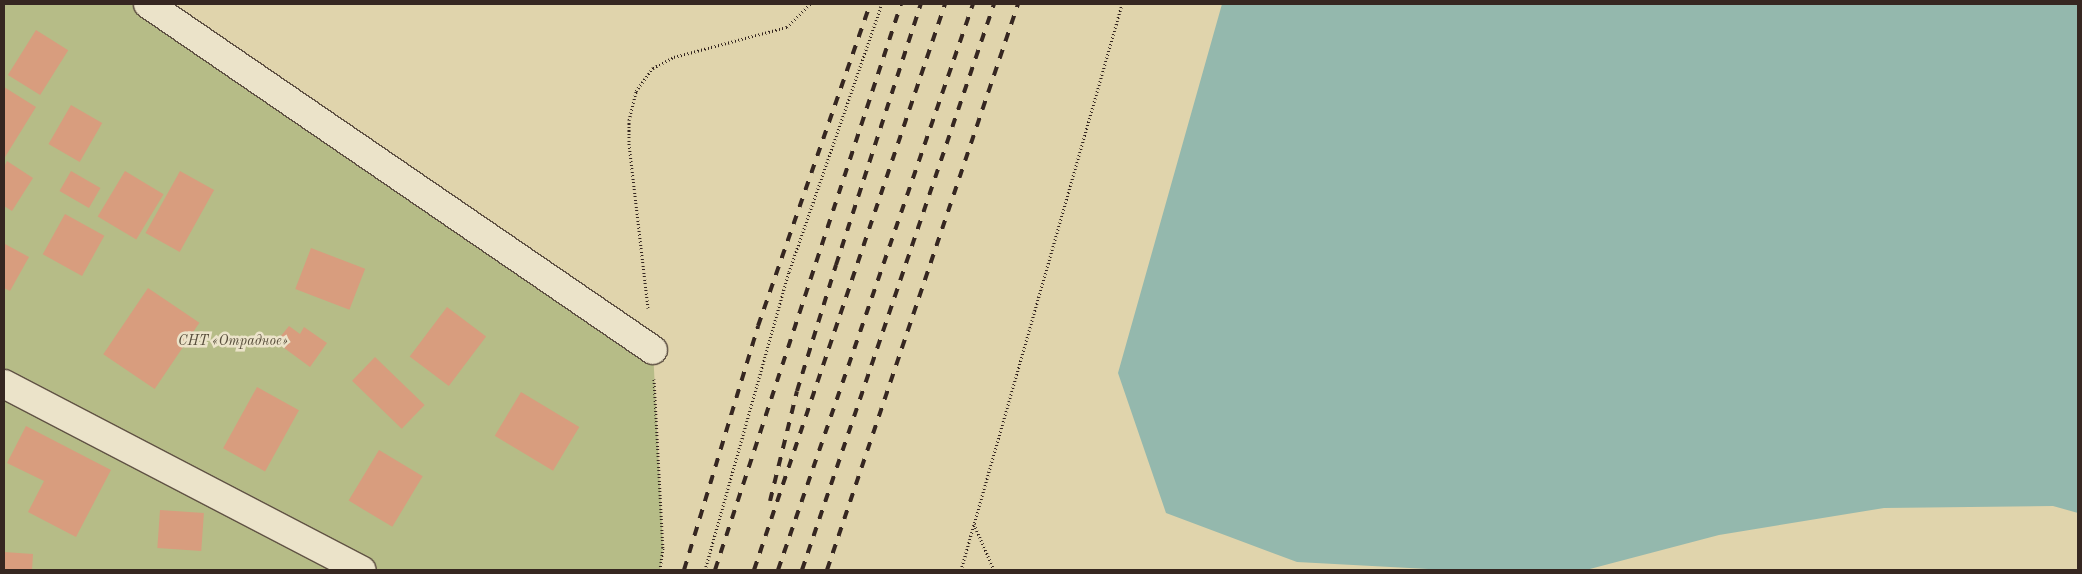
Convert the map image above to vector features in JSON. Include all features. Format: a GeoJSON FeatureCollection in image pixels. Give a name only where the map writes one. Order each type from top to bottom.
{"type":"FeatureCollection","features":[{"type":"Feature","properties":{"kind":"lane"},"geometry":{"type":"LineString","coordinates":[[148,4],[652,350]]}},
{"type":"Feature","properties":{"kind":"lane"},"geometry":{"type":"LineString","coordinates":[[4,384],[361,570]]}},
{"type":"Feature","properties":{"kind":"path"},"geometry":{"type":"LineString","coordinates":[[660,570],[663,548],[652,350],[628,145],[629,120],[636,91],[653,68],[674,57],[787,27],[810,4]]}},
{"type":"Feature","properties":{"kind":"path"},"geometry":{"type":"LineString","coordinates":[[705,570],[790,272],[882,4]]}},
{"type":"Feature","properties":{"kind":"path"},"geometry":{"type":"LineString","coordinates":[[961,570],[1122,4]]}},
{"type":"Feature","properties":{"kind":"path"},"geometry":{"type":"LineString","coordinates":[[974,524],[994,570]]}},
{"type":"Feature","properties":{"kind":"green space","name":"СНТ «Отрадное»"},"geometry":{"type":"Polygon","coordinates":[[[4,4],[148,4],[653,350],[663,548],[660,570],[4,570],[4,4]]]}},
{"type":"Feature","properties":{"kind":"water"},"geometry":{"type":"Polygon","coordinates":[[[1222,4],[2078,4],[2078,513],[2053,506],[1884,508],[1719,535],[1586,570],[1447,570],[1297,562],[1166,513],[1118,373],[1222,4]]]}},
{"type":"Feature","properties":{"kind":"building"},"geometry":{"type":"Polygon","coordinates":[[[36,30],[68,50],[40,95],[8,75],[36,30]]]}},
{"type":"Feature","properties":{"kind":"building"},"geometry":{"type":"Polygon","coordinates":[[[4,87],[36,107],[5,157],[4,156],[4,87]]]}},
{"type":"Feature","properties":{"kind":"building"},"geometry":{"type":"Polygon","coordinates":[[[71,105],[102,123],[80,162],[49,144],[71,105]]]}},
{"type":"Feature","properties":{"kind":"building"},"geometry":{"type":"Polygon","coordinates":[[[7,161],[33,178],[12,211],[4,206],[4,167],[7,161]]]}},
{"type":"Feature","properties":{"kind":"building"},"geometry":{"type":"Polygon","coordinates":[[[71,171],[100,188],[89,208],[60,191],[71,171]]]}},
{"type":"Feature","properties":{"kind":"building"},"geometry":{"type":"Polygon","coordinates":[[[125,171],[164,194],[136,240],[98,216],[125,171]]]}},
{"type":"Feature","properties":{"kind":"building"},"geometry":{"type":"Polygon","coordinates":[[[180,171],[214,190],[180,252],[146,233],[180,171]]]}},
{"type":"Feature","properties":{"kind":"building"},"geometry":{"type":"Polygon","coordinates":[[[65,214],[104,236],[82,276],[43,254],[65,214]]]}},
{"type":"Feature","properties":{"kind":"building"},"geometry":{"type":"Polygon","coordinates":[[[5,244],[29,257],[10,291],[4,288],[5,244]]]}},
{"type":"Feature","properties":{"kind":"building"},"geometry":{"type":"Polygon","coordinates":[[[311,248],[365,269],[349,310],[295,289],[311,248]]]}},
{"type":"Feature","properties":{"kind":"building"},"geometry":{"type":"Polygon","coordinates":[[[148,288],[199,323],[155,389],[103,354],[148,288]]]}},
{"type":"Feature","properties":{"kind":"building"},"geometry":{"type":"Polygon","coordinates":[[[447,307],[486,336],[449,386],[410,357],[447,307]]]}},
{"type":"Feature","properties":{"kind":"building"},"geometry":{"type":"Polygon","coordinates":[[[289,326],[300,334],[304,327],[327,343],[310,367],[276,342],[289,326]]]}},
{"type":"Feature","properties":{"kind":"building"},"geometry":{"type":"Polygon","coordinates":[[[375,357],[425,405],[402,429],[352,381],[375,357]]]}},
{"type":"Feature","properties":{"kind":"building"},"geometry":{"type":"Polygon","coordinates":[[[257,387],[299,410],[265,471],[223,448],[257,387]]]}},
{"type":"Feature","properties":{"kind":"building"},"geometry":{"type":"Polygon","coordinates":[[[521,392],[579,427],[553,471],[495,436],[521,392]]]}},
{"type":"Feature","properties":{"kind":"building"},"geometry":{"type":"Polygon","coordinates":[[[26,426],[111,470],[76,537],[28,512],[44,481],[7,463],[26,426]]]}},
{"type":"Feature","properties":{"kind":"building"},"geometry":{"type":"Polygon","coordinates":[[[379,450],[423,476],[392,527],[349,501],[379,450]]]}},
{"type":"Feature","properties":{"kind":"building"},"geometry":{"type":"Polygon","coordinates":[[[160,510],[204,513],[201,551],[157,548],[160,510]]]}},
{"type":"Feature","properties":{"kind":"building"},"geometry":{"type":"Polygon","coordinates":[[[4,552],[33,554],[32,570],[4,570],[4,552]]]}},
{"type":"Feature","properties":{"kind":"railway"},"geometry":{"type":"LineString","coordinates":[[684,570],[758,326],[870,4]]}},
{"type":"Feature","properties":{"kind":"railway"},"geometry":{"type":"LineString","coordinates":[[715,570],[901,4]]}},
{"type":"Feature","properties":{"kind":"railway"},"geometry":{"type":"LineString","coordinates":[[770,501],[797,391],[921,4]]}},
{"type":"Feature","properties":{"kind":"railway"},"geometry":{"type":"LineString","coordinates":[[754,570],[945,4]]}},
{"type":"Feature","properties":{"kind":"railway"},"geometry":{"type":"LineString","coordinates":[[778,570],[973,4]]}},
{"type":"Feature","properties":{"kind":"railway"},"geometry":{"type":"LineString","coordinates":[[802,570],[994,4]]}},
{"type":"Feature","properties":{"kind":"railway"},"geometry":{"type":"LineString","coordinates":[[827,570],[1018,4]]}}]}
